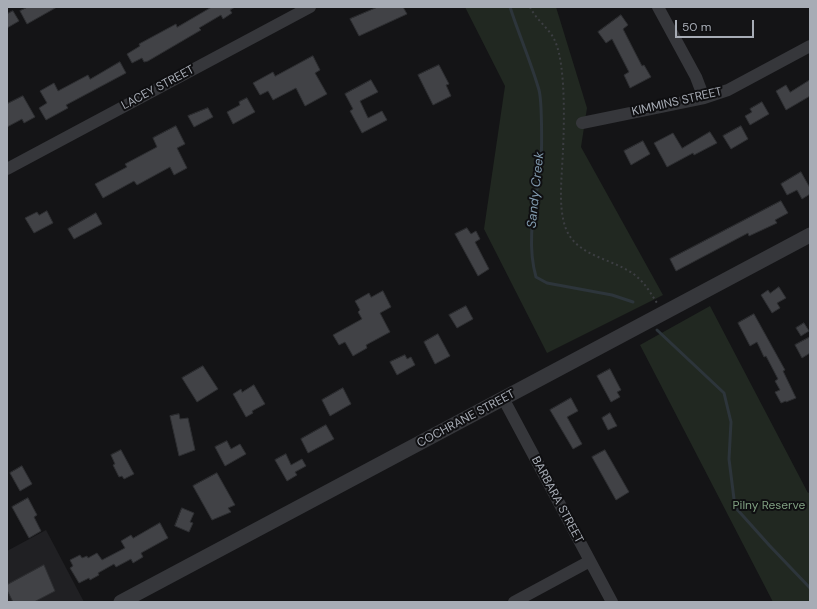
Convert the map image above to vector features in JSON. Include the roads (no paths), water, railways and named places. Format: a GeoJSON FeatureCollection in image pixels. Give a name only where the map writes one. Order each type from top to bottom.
{"type":"FeatureCollection","features":[{"type":"Feature","properties":{"kind":"street","name":"LACEY STREET"},"geometry":{"type":"LineString","coordinates":[[7,169],[310,7]]}},
{"type":"Feature","properties":{"kind":"street"},"geometry":{"type":"LineString","coordinates":[[658,7],[696,77],[704,98]]}},
{"type":"Feature","properties":{"kind":"street","name":"KIMMINS STREET"},"geometry":{"type":"LineString","coordinates":[[582,123],[704,98],[728,90],[810,46]]}},
{"type":"Feature","properties":{"kind":"street","name":"COCHRANE STREET"},"geometry":{"type":"LineString","coordinates":[[121,602],[810,235]]}},
{"type":"Feature","properties":{"kind":"street","name":"BARBARA STREET"},"geometry":{"type":"LineString","coordinates":[[503,398],[612,602]]}},
{"type":"Feature","properties":{"kind":"street"},"geometry":{"type":"LineString","coordinates":[[514,602],[590,561]]}},
{"type":"Feature","properties":{"kind":"waterway","name":"Sandy Creek"},"geometry":{"type":"LineString","coordinates":[[510,7],[539,90],[541,104],[541,160],[532,233],[533,262],[536,277],[547,283],[612,295],[633,302]]}},
{"type":"Feature","properties":{"kind":"waterway","name":"Sandy Creek"},"geometry":{"type":"LineString","coordinates":[[657,330],[724,393],[731,422],[729,459],[735,507],[810,588]]}},
{"type":"Feature","properties":{"kind":"park label","name":"Pilny Reserve"},"geometry":{"type":"Point","coordinates":[769,506]}}]}
